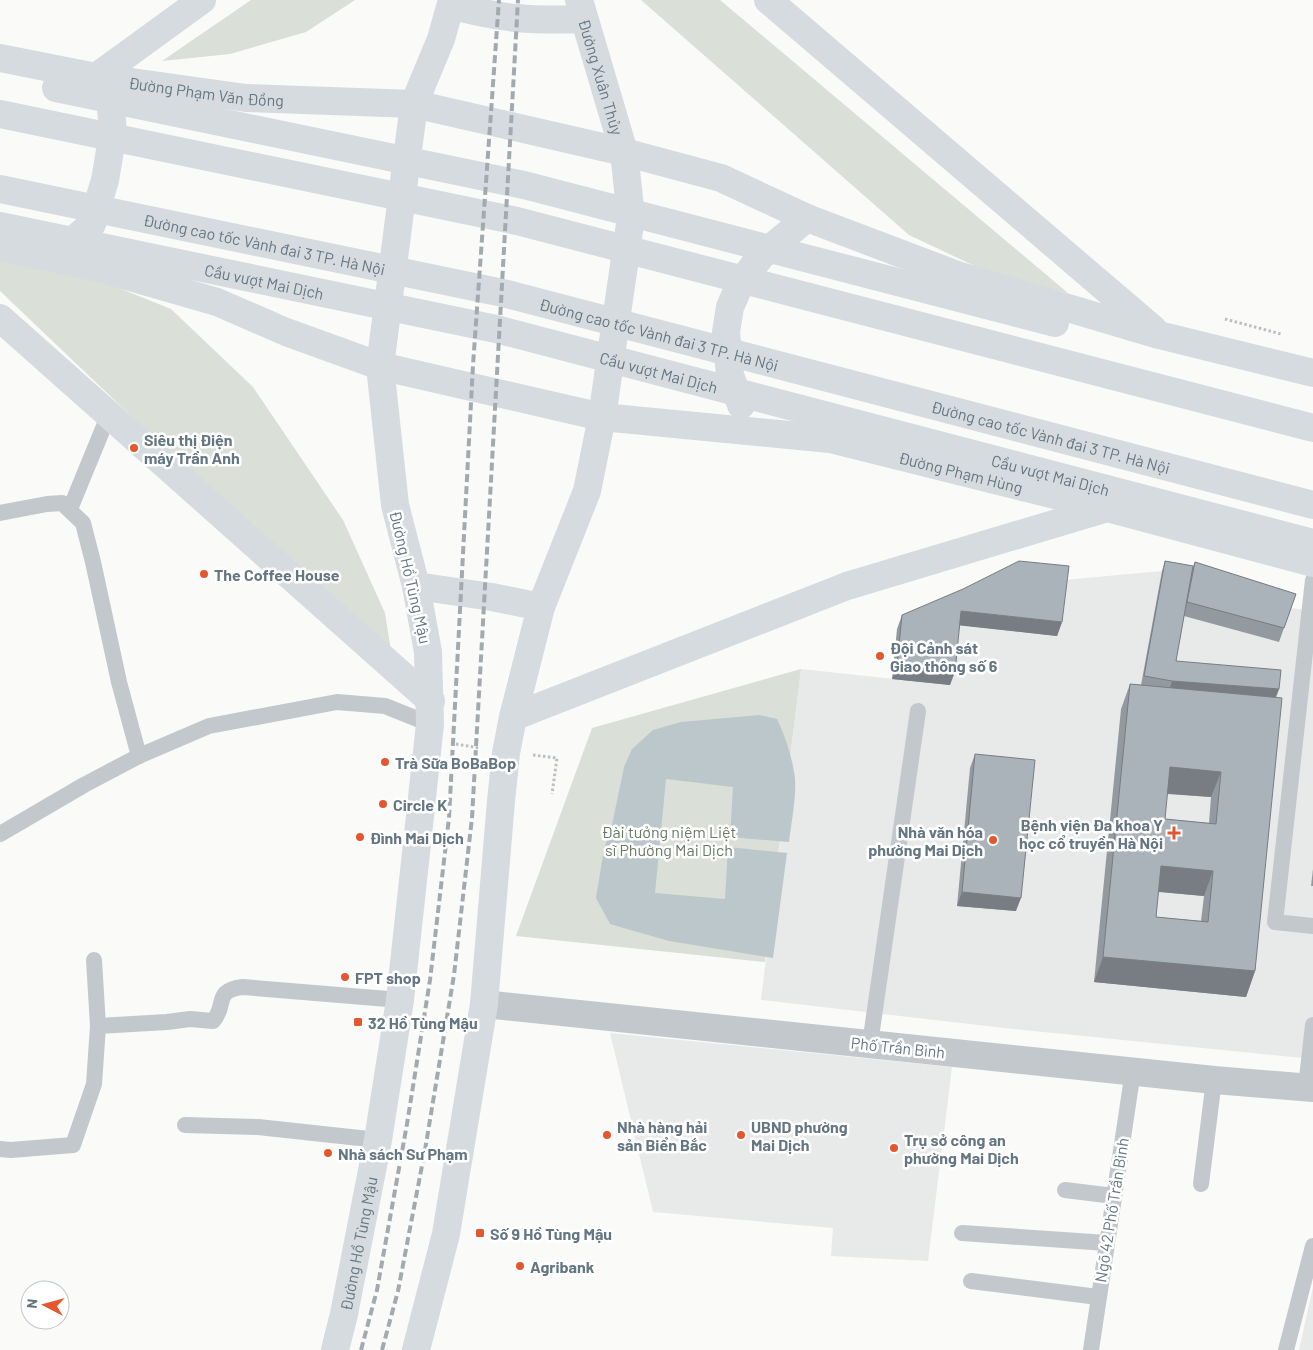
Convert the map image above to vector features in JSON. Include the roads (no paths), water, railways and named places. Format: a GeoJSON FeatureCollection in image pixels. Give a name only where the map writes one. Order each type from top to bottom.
{"type":"FeatureCollection","features":[{"type":"Feature","properties":{"kind":"main road"},"geometry":{"type":"LineString","coordinates":[[47,257],[67,248],[92,224],[105,180],[113,133],[110,96],[96,77],[202,0]]}},
{"type":"Feature","properties":{"kind":"main road"},"geometry":{"type":"LineString","coordinates":[[768,0],[1159,335]]}},
{"type":"Feature","properties":{"kind":"main road"},"geometry":{"type":"LineString","coordinates":[[414,104],[441,39],[451,2],[479,13],[542,21],[582,9]]}},
{"type":"Feature","properties":{"kind":"main road","name":"Đường Xuân Thủy"},"geometry":{"type":"LineString","coordinates":[[582,9],[624,152],[631,217],[602,417]]}},
{"type":"Feature","properties":{"kind":"main road","name":"Đường Phạm Văn Đồng"},"geometry":{"type":"LineString","coordinates":[[0,58],[96,77],[246,98],[414,104],[624,152]]}},
{"type":"Feature","properties":{"kind":"main road"},"geometry":{"type":"LineString","coordinates":[[0,77],[524,185],[1313,390]]}},
{"type":"Feature","properties":{"kind":"main road","name":"Đường Hồ Tùng Mậu"},"geometry":{"type":"LineString","coordinates":[[335,1350],[344,1314],[378,1140],[400,1000],[430,713],[428,652],[416,586],[394,505],[380,366],[414,104]]}},
{"type":"Feature","properties":{"kind":"main road"},"geometry":{"type":"LineString","coordinates":[[0,114],[517,221],[1313,428]]}},
{"type":"Feature","properties":{"kind":"main road"},"geometry":{"type":"LineString","coordinates":[[624,152],[721,178],[807,218],[960,276],[1159,335],[1313,373]]}},
{"type":"Feature","properties":{"kind":"main road","name":"Đường cao tốc Vành đai 3 TP. Hà Nội"},"geometry":{"type":"LineString","coordinates":[[8,191],[503,293],[1313,504]]}},
{"type":"Feature","properties":{"kind":"main road"},"geometry":{"type":"LineString","coordinates":[[751,431],[730,375],[726,332],[730,307],[740,282],[761,256],[807,218]]}},
{"type":"Feature","properties":{"kind":"main road"},"geometry":{"type":"LineString","coordinates":[[3,234],[47,257],[99,268],[217,302],[286,332],[380,366]]}},
{"type":"Feature","properties":{"kind":"main road","name":"Cầu vượt Mai Dịch"},"geometry":{"type":"LineString","coordinates":[[3,234],[496,329],[1313,543]]}},
{"type":"Feature","properties":{"kind":"main road"},"geometry":{"type":"LineString","coordinates":[[0,318],[109,414],[430,713]]}},
{"type":"Feature","properties":{"kind":"main road","name":"Đường Phạm Hùng"},"geometry":{"type":"LineString","coordinates":[[380,366],[602,417],[830,439],[1107,508],[1313,563]]}},
{"type":"Feature","properties":{"kind":"main road"},"geometry":{"type":"LineString","coordinates":[[416,1350],[446,1234],[484,1004],[501,801],[506,753],[513,717],[541,607],[587,490],[602,417]]}},
{"type":"Feature","properties":{"kind":"main road"},"geometry":{"type":"LineString","coordinates":[[513,717],[847,586],[1107,508]]}},
{"type":"Feature","properties":{"kind":"main road"},"geometry":{"type":"LineString","coordinates":[[416,586],[492,597],[541,607]]}},
{"type":"Feature","properties":{"kind":"street","name":"Phố Trần Bình"},"geometry":{"type":"LineString","coordinates":[[484,1004],[1214,1080],[1310,1088]]}},
{"type":"Feature","properties":{"kind":"lane"},"geometry":{"type":"LineString","coordinates":[[70,509],[109,414]]}},
{"type":"Feature","properties":{"kind":"lane"},"geometry":{"type":"LineString","coordinates":[[0,513],[62,503],[83,523],[119,682],[139,756]]}},
{"type":"Feature","properties":{"kind":"lane"},"geometry":{"type":"LineString","coordinates":[[1313,580],[1275,922],[1313,926]]}},
{"type":"Feature","properties":{"kind":"lane"},"geometry":{"type":"LineString","coordinates":[[0,833],[139,756],[209,726],[337,702],[385,706],[430,713]]}},
{"type":"Feature","properties":{"kind":"lane"},"geometry":{"type":"LineString","coordinates":[[870,1044],[918,711]]}},
{"type":"Feature","properties":{"kind":"lane"},"geometry":{"type":"LineString","coordinates":[[0,1149],[11,1150],[73,1145],[94,1084],[98,1026],[94,960]]}},
{"type":"Feature","properties":{"kind":"lane"},"geometry":{"type":"LineString","coordinates":[[98,1026],[190,1019],[213,1022],[223,996],[231,988],[243,987],[400,1000]]}},
{"type":"Feature","properties":{"kind":"lane"},"geometry":{"type":"LineString","coordinates":[[1310,1088],[1313,1025]]}},
{"type":"Feature","properties":{"kind":"lane","name":"Ngõ 42 Phố Trần Bình"},"geometry":{"type":"LineString","coordinates":[[1091,1350],[1132,1071]]}},
{"type":"Feature","properties":{"kind":"lane"},"geometry":{"type":"LineString","coordinates":[[1201,1184],[1214,1080]]}},
{"type":"Feature","properties":{"kind":"lane"},"geometry":{"type":"LineString","coordinates":[[185,1125],[258,1127],[378,1140]]}},
{"type":"Feature","properties":{"kind":"lane"},"geometry":{"type":"LineString","coordinates":[[1065,1190],[1114,1196]]}},
{"type":"Feature","properties":{"kind":"lane"},"geometry":{"type":"LineString","coordinates":[[962,1233],[1107,1243]]}},
{"type":"Feature","properties":{"kind":"lane"},"geometry":{"type":"LineString","coordinates":[[1286,1350],[1313,1246]]}},
{"type":"Feature","properties":{"kind":"lane"},"geometry":{"type":"LineString","coordinates":[[971,1281],[1098,1297]]}},
{"type":"Feature","properties":{"kind":"railway"},"geometry":{"type":"LineString","coordinates":[[361,1350],[377,1290],[407,1124],[430,980],[449,818],[473,365],[499,0]]}},
{"type":"Feature","properties":{"kind":"railway"},"geometry":{"type":"LineString","coordinates":[[382,1350],[398,1291],[425,1150],[454,975],[472,818],[518,0]]}},
{"type":"Feature","properties":{"kind":"place","name":"Siêu thị Điện máy Trần Anh"},"geometry":{"type":"Point","coordinates":[134,448]}},
{"type":"Feature","properties":{"kind":"place","name":"The Coffee House"},"geometry":{"type":"Point","coordinates":[204,574]}},
{"type":"Feature","properties":{"kind":"place","name":"Đội Cảnh sát Giao thông số 6"},"geometry":{"type":"Point","coordinates":[880,656]}},
{"type":"Feature","properties":{"kind":"place","name":"Trà Sữa BoBaBop"},"geometry":{"type":"Point","coordinates":[385,762]}},
{"type":"Feature","properties":{"kind":"place","name":"Circle K"},"geometry":{"type":"Point","coordinates":[383,804]}},
{"type":"Feature","properties":{"kind":"place","name":"Bệnh viện Đa khoa Y học cổ truyền Hà Nội"},"geometry":{"type":"Point","coordinates":[1174,833]}},
{"type":"Feature","properties":{"kind":"place","name":"Đình Mai Dịch"},"geometry":{"type":"Point","coordinates":[360,837]}},
{"type":"Feature","properties":{"kind":"place","name":"Nhà văn hóa phường Mai Dịch"},"geometry":{"type":"Point","coordinates":[993,840]}},
{"type":"Feature","properties":{"kind":"place","name":"FPT shop"},"geometry":{"type":"Point","coordinates":[345,977]}},
{"type":"Feature","properties":{"kind":"place","name":"32 Hồ Tùng Mậu"},"geometry":{"type":"Point","coordinates":[358,1022]}},
{"type":"Feature","properties":{"kind":"place","name":"Nhà hàng hải sản Biển Bắc"},"geometry":{"type":"Point","coordinates":[607,1135]}},
{"type":"Feature","properties":{"kind":"place","name":"UBND phường Mai Dịch"},"geometry":{"type":"Point","coordinates":[741,1135]}},
{"type":"Feature","properties":{"kind":"place","name":"Trụ sở công an phường Mai Dịch"},"geometry":{"type":"Point","coordinates":[894,1148]}},
{"type":"Feature","properties":{"kind":"place","name":"Nhà sách Sư Phạm"},"geometry":{"type":"Point","coordinates":[328,1153]}},
{"type":"Feature","properties":{"kind":"place","name":"Số 9 Hồ Tùng Mậu"},"geometry":{"type":"Point","coordinates":[480,1233]}},
{"type":"Feature","properties":{"kind":"place","name":"Agribank"},"geometry":{"type":"Point","coordinates":[520,1266]}},
{"type":"Feature","properties":{"kind":"park label","name":"Đài tưởng niệm Liệt sĩ Phường Mai Dịch"},"geometry":{"type":"Point","coordinates":[669,840]}}]}
